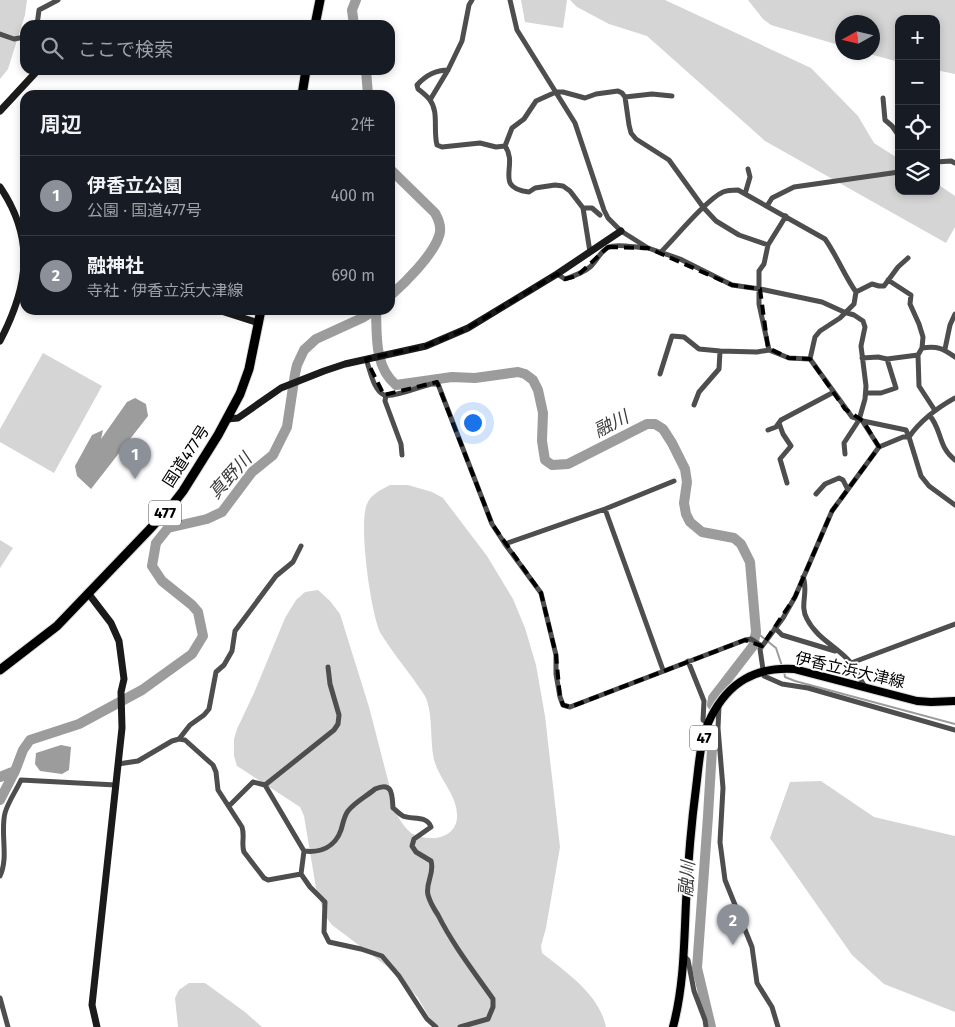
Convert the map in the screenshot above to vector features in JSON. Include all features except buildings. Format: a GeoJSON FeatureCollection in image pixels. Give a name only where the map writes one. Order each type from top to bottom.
{"type":"FeatureCollection","features":[{"type":"Feature","properties":{"kind":"highway"},"geometry":{"type":"LineString","coordinates":[[316,20],[320,0]]}},
{"type":"Feature","properties":{"kind":"highway"},"geometry":{"type":"LineString","coordinates":[[303,90],[305,75]]}},
{"type":"Feature","properties":{"kind":"highway","name":"国道477号"},"geometry":{"type":"LineString","coordinates":[[0,670],[57,626],[173,504],[202,462],[240,394],[249,368],[260,315]]}},
{"type":"Feature","properties":{"kind":"main road","name":"伊香立浜大津線"},"geometry":{"type":"LineString","coordinates":[[673,1027],[681,990],[689,840],[701,753],[708,723],[719,703],[730,690],[746,677],[778,668],[794,669],[918,701],[955,700]]}},
{"type":"Feature","properties":{"kind":"street"},"geometry":{"type":"LineString","coordinates":[[38,20],[39,10],[58,0]]}},
{"type":"Feature","properties":{"kind":"street"},"geometry":{"type":"LineString","coordinates":[[430,100],[448,70],[462,41],[469,5],[472,0]]}},
{"type":"Feature","properties":{"kind":"street"},"geometry":{"type":"LineString","coordinates":[[510,0],[517,30],[575,123],[604,210],[608,218],[621,232],[648,248],[680,259],[732,285],[822,302],[854,315],[862,321],[865,327],[861,346],[866,393],[861,421],[844,443],[845,454]]}},
{"type":"Feature","properties":{"kind":"street"},"geometry":{"type":"LineString","coordinates":[[0,34],[14,39],[20,38]]}},
{"type":"Feature","properties":{"kind":"street"},"geometry":{"type":"LineString","coordinates":[[448,70],[438,70],[418,85],[418,89],[430,100],[435,108],[434,129],[437,145],[442,147],[480,144],[496,147],[505,146]]}},
{"type":"Feature","properties":{"kind":"street"},"geometry":{"type":"LineString","coordinates":[[0,111],[33,75]]}},
{"type":"Feature","properties":{"kind":"street"},"geometry":{"type":"LineString","coordinates":[[590,252],[583,208],[570,191],[563,186],[556,185],[535,188],[529,192],[510,185],[510,156],[505,146],[512,128],[524,119],[536,101],[556,92],[585,98],[596,94],[622,92],[625,97],[631,133],[636,139],[669,160],[703,208],[716,221],[726,229],[753,241],[768,245]]}},
{"type":"Feature","properties":{"kind":"street"},"geometry":{"type":"LineString","coordinates":[[625,97],[652,94],[672,96]]}},
{"type":"Feature","properties":{"kind":"street"},"geometry":{"type":"LineString","coordinates":[[883,98],[885,120],[895,130]]}},
{"type":"Feature","properties":{"kind":"street"},"geometry":{"type":"LineString","coordinates":[[940,162],[952,160],[955,162]]}},
{"type":"Feature","properties":{"kind":"street"},"geometry":{"type":"LineString","coordinates":[[745,194],[750,177],[748,169]]}},
{"type":"Feature","properties":{"kind":"street"},"geometry":{"type":"LineString","coordinates":[[767,206],[772,198],[794,187],[895,173]]}},
{"type":"Feature","properties":{"kind":"street"},"geometry":{"type":"LineString","coordinates":[[0,187],[12,208],[20,229]]}},
{"type":"Feature","properties":{"kind":"street"},"geometry":{"type":"LineString","coordinates":[[661,252],[703,208],[721,193],[729,190],[738,190],[825,238],[856,292],[854,304],[840,318],[820,331],[815,337],[810,359],[852,417],[861,421],[906,430],[921,476],[930,486],[955,505]]}},
{"type":"Feature","properties":{"kind":"street"},"geometry":{"type":"LineString","coordinates":[[583,208],[592,208],[600,215]]}},
{"type":"Feature","properties":{"kind":"street"},"geometry":{"type":"LineString","coordinates":[[769,350],[759,304],[759,271],[764,264],[768,245],[786,216]]}},
{"type":"Feature","properties":{"kind":"street"},"geometry":{"type":"LineString","coordinates":[[227,419],[238,418],[280,388],[324,371],[366,359],[426,346],[448,338],[486,319],[621,232]]}},
{"type":"Feature","properties":{"kind":"street"},"geometry":{"type":"LineString","coordinates":[[557,274],[565,279],[577,276],[591,266],[608,247],[616,245],[648,248]]}},
{"type":"Feature","properties":{"kind":"street"},"geometry":{"type":"LineString","coordinates":[[856,292],[872,284],[884,286],[898,267],[908,258]]}},
{"type":"Feature","properties":{"kind":"street"},"geometry":{"type":"LineString","coordinates":[[888,280],[911,294],[910,304],[919,324],[922,337],[922,348],[918,355],[918,386],[934,409]]}},
{"type":"Feature","properties":{"kind":"street"},"geometry":{"type":"LineString","coordinates":[[0,341],[14,314],[20,296]]}},
{"type":"Feature","properties":{"kind":"street"},"geometry":{"type":"LineString","coordinates":[[945,349],[950,325],[955,314]]}},
{"type":"Feature","properties":{"kind":"street"},"geometry":{"type":"LineString","coordinates":[[235,315],[259,322]]}},
{"type":"Feature","properties":{"kind":"street"},"geometry":{"type":"LineString","coordinates":[[660,374],[672,336],[684,337],[700,349],[757,352],[769,350],[789,358],[810,359]]}},
{"type":"Feature","properties":{"kind":"street"},"geometry":{"type":"LineString","coordinates":[[922,348],[931,346],[945,349],[955,357]]}},
{"type":"Feature","properties":{"kind":"street"},"geometry":{"type":"LineString","coordinates":[[694,405],[699,392],[720,369],[720,351]]}},
{"type":"Feature","properties":{"kind":"street"},"geometry":{"type":"LineString","coordinates":[[862,358],[878,357],[887,359],[918,355]]}},
{"type":"Feature","properties":{"kind":"street"},"geometry":{"type":"LineString","coordinates":[[366,359],[377,388],[386,395],[391,396],[438,384],[492,524],[541,594],[556,655],[556,674],[563,705],[570,707],[745,640],[751,639],[762,646]]}},
{"type":"Feature","properties":{"kind":"street"},"geometry":{"type":"LineString","coordinates":[[866,393],[881,393],[896,388],[887,359]]}},
{"type":"Feature","properties":{"kind":"street"},"geometry":{"type":"LineString","coordinates":[[768,430],[776,427],[781,420],[834,392]]}},
{"type":"Feature","properties":{"kind":"street"},"geometry":{"type":"LineString","coordinates":[[386,395],[385,401],[401,444],[402,456]]}},
{"type":"Feature","properties":{"kind":"street"},"geometry":{"type":"LineString","coordinates":[[909,437],[930,416],[934,409],[955,398]]}},
{"type":"Feature","properties":{"kind":"street"},"geometry":{"type":"LineString","coordinates":[[930,416],[935,421],[943,446],[955,460]]}},
{"type":"Feature","properties":{"kind":"street"},"geometry":{"type":"LineString","coordinates":[[861,421],[879,447]]}},
{"type":"Feature","properties":{"kind":"street"},"geometry":{"type":"LineString","coordinates":[[779,424],[791,446],[780,459],[786,483]]}},
{"type":"Feature","properties":{"kind":"street"},"geometry":{"type":"LineString","coordinates":[[909,437],[903,437],[879,447],[832,511],[795,597],[783,618],[760,649],[762,671],[764,676],[782,684],[808,688],[955,730]]}},
{"type":"Feature","properties":{"kind":"street"},"geometry":{"type":"LineString","coordinates":[[816,494],[824,484],[839,478],[843,480],[848,488]]}},
{"type":"Feature","properties":{"kind":"street"},"geometry":{"type":"LineString","coordinates":[[505,544],[605,509],[674,481]]}},
{"type":"Feature","properties":{"kind":"street"},"geometry":{"type":"LineString","coordinates":[[605,509],[663,670]]}},
{"type":"Feature","properties":{"kind":"street"},"geometry":{"type":"LineString","coordinates":[[118,764],[138,761],[179,739],[190,725],[204,715],[209,709],[216,672],[224,665],[232,651],[235,631],[276,576],[293,562],[301,546]]}},
{"type":"Feature","properties":{"kind":"street"},"geometry":{"type":"LineString","coordinates":[[803,577],[806,585],[803,610],[807,621],[817,634],[851,663],[865,687]]}},
{"type":"Feature","properties":{"kind":"street"},"geometry":{"type":"LineString","coordinates":[[88,593],[112,623],[116,632],[124,678],[121,692],[122,709],[116,785],[92,1005],[97,1027]]}},
{"type":"Feature","properties":{"kind":"street"},"geometry":{"type":"LineString","coordinates":[[851,663],[955,624]]}},
{"type":"Feature","properties":{"kind":"street"},"geometry":{"type":"LineString","coordinates":[[775,628],[782,635],[838,652]]}},
{"type":"Feature","properties":{"kind":"street"},"geometry":{"type":"LineString","coordinates":[[688,661],[704,701],[702,720],[708,723]]}},
{"type":"Feature","properties":{"kind":"street"},"geometry":{"type":"LineString","coordinates":[[265,785],[334,730],[338,724],[339,715],[330,684],[328,667]]}},
{"type":"Feature","properties":{"kind":"street"},"geometry":{"type":"LineString","coordinates":[[719,703],[718,728],[723,788],[720,842],[725,880],[752,947],[758,983],[772,1007],[778,1027]]}},
{"type":"Feature","properties":{"kind":"street"},"geometry":{"type":"LineString","coordinates":[[179,739],[185,740],[213,765],[216,772],[218,790],[242,827],[244,833],[242,847],[244,852],[264,878],[268,880],[302,874]]}},
{"type":"Feature","properties":{"kind":"street"},"geometry":{"type":"LineString","coordinates":[[0,876],[4,868],[3,832],[5,812],[21,780],[116,785]]}},
{"type":"Feature","properties":{"kind":"street"},"geometry":{"type":"LineString","coordinates":[[229,806],[253,782],[265,785],[304,851],[302,874],[310,887],[326,902],[324,932],[330,942],[382,956],[399,976],[427,1019],[436,1027]]}},
{"type":"Feature","properties":{"kind":"street"},"geometry":{"type":"LineString","coordinates":[[304,851],[318,851],[337,840],[346,812],[380,786],[386,786],[390,789],[393,796],[393,808],[399,813],[404,816],[426,820],[430,823],[431,827],[414,839],[412,846],[416,852],[431,861],[433,867],[427,892],[445,930],[493,999],[491,1014],[488,1019],[460,1027]]}},
{"type":"Feature","properties":{"kind":"street"},"geometry":{"type":"LineString","coordinates":[[683,955],[688,960],[694,991],[706,1027]]}},
{"type":"Feature","properties":{"kind":"street"},"geometry":{"type":"LineString","coordinates":[[0,998],[8,1027]]}},
{"type":"Feature","properties":{"kind":"highlighted area"},"geometry":{"type":"Polygon","coordinates":[[[608,247],[648,248],[732,285],[760,289],[768,348],[789,358],[810,359],[845,409],[863,421],[879,447],[832,511],[795,597],[762,646],[745,640],[570,707],[563,705],[560,697],[556,655],[541,593],[492,524],[437,382],[384,395],[366,359],[426,346],[468,328],[557,274],[565,279],[577,276],[608,247]]]}},
{"type":"Feature","properties":{"kind":"shaded area"},"geometry":{"type":"Polygon","coordinates":[[[0,0],[27,0],[25,15],[23,20],[20,20],[20,31],[8,69],[0,79],[0,0]]]}},
{"type":"Feature","properties":{"kind":"shaded area"},"geometry":{"type":"Polygon","coordinates":[[[521,0],[567,0],[563,28],[525,22],[521,0]]]}},
{"type":"Feature","properties":{"kind":"shaded area"},"geometry":{"type":"Polygon","coordinates":[[[570,0],[665,0],[811,68],[858,116],[874,143],[895,156],[895,195],[940,195],[940,186],[955,196],[955,227],[946,243],[765,141],[647,36],[609,24],[577,7],[570,0]]]}},
{"type":"Feature","properties":{"kind":"shaded area"},"geometry":{"type":"Polygon","coordinates":[[[748,0],[955,0],[955,74],[940,71],[940,15],[895,15],[895,61],[880,57],[880,15],[835,15],[835,44],[771,25],[763,19],[748,0]]]}},
{"type":"Feature","properties":{"kind":"shaded area"},"geometry":{"type":"Polygon","coordinates":[[[43,353],[102,386],[54,473],[0,442],[0,429],[43,353]]]}},
{"type":"Feature","properties":{"kind":"shaded area"},"geometry":{"type":"Polygon","coordinates":[[[135,398],[146,404],[148,416],[91,489],[77,476],[75,466],[92,435],[103,430],[101,439],[127,402],[135,398]]]}},
{"type":"Feature","properties":{"kind":"shaded area"},"geometry":{"type":"Polygon","coordinates":[[[390,485],[408,485],[432,492],[443,498],[487,556],[513,599],[525,628],[536,665],[545,716],[560,847],[546,928],[541,946],[542,953],[581,985],[589,994],[597,1004],[606,1027],[435,1027],[418,998],[397,974],[332,925],[325,916],[316,888],[304,816],[300,807],[237,766],[234,756],[234,739],[237,729],[285,618],[296,600],[305,592],[318,590],[340,614],[369,707],[397,815],[411,833],[426,838],[441,837],[453,829],[456,823],[456,808],[452,795],[435,763],[428,703],[424,694],[381,634],[373,609],[365,548],[365,514],[367,504],[371,498],[390,485]]]}},
{"type":"Feature","properties":{"kind":"shaded area"},"geometry":{"type":"Polygon","coordinates":[[[0,540],[13,548],[0,568],[0,540]]]}},
{"type":"Feature","properties":{"kind":"shaded area"},"geometry":{"type":"Polygon","coordinates":[[[61,745],[71,747],[69,770],[62,774],[40,771],[35,764],[36,753],[61,745]]]}},
{"type":"Feature","properties":{"kind":"shaded area"},"geometry":{"type":"Polygon","coordinates":[[[821,781],[874,817],[955,836],[955,1012],[884,984],[852,955],[770,838],[790,782],[821,781]]]}},
{"type":"Feature","properties":{"kind":"shaded area"},"geometry":{"type":"Polygon","coordinates":[[[189,983],[205,983],[262,1027],[178,1027],[175,998],[179,990],[189,983]]]}},
{"type":"Feature","properties":{"kind":"waterway","name":"真野川"},"geometry":{"type":"LineString","coordinates":[[353,20],[352,10],[356,0]]}},
{"type":"Feature","properties":{"kind":"waterway","name":"真野川"},"geometry":{"type":"LineString","coordinates":[[366,75],[368,90]]}},
{"type":"Feature","properties":{"kind":"waterway","name":"真野川"},"geometry":{"type":"LineString","coordinates":[[395,174],[435,213],[439,221],[440,230],[431,252],[395,291]]}},
{"type":"Feature","properties":{"kind":"waterway","name":"真野川"},"geometry":{"type":"LineString","coordinates":[[0,800],[15,771],[23,750],[30,740],[79,724],[142,690],[192,654],[203,636],[198,612],[162,581],[152,566],[156,543],[168,528],[207,519],[222,512],[252,472],[273,455],[287,427],[295,374],[304,350],[316,339],[367,315]]}},
{"type":"Feature","properties":{"kind":"waterway","name":"融川"},"geometry":{"type":"LineString","coordinates":[[376,315],[380,360],[389,377],[396,385],[452,377],[475,378],[518,372],[525,374],[533,380],[538,390],[543,413],[542,441],[545,460],[552,465],[568,464],[647,424],[655,424],[663,429],[685,469],[687,482],[684,503],[690,522],[702,532],[734,538],[741,544],[750,562],[756,632],[753,646],[713,698],[712,705]]}},
{"type":"Feature","properties":{"kind":"waterway"},"geometry":{"type":"LineString","coordinates":[[756,632],[776,648],[782,666]]}},
{"type":"Feature","properties":{"kind":"waterway"},"geometry":{"type":"LineString","coordinates":[[784,671],[785,677],[795,681],[955,724]]}},
{"type":"Feature","properties":{"kind":"waterway","name":"融川"},"geometry":{"type":"LineString","coordinates":[[711,1027],[697,968],[713,732]]}},
{"type":"Feature","properties":{"kind":"waterway","name":"真野川"},"geometry":{"type":"LineString","coordinates":[[0,777],[15,771]]}},
{"type":"Feature","properties":{"kind":"place","name":"伊香立公園"},"geometry":{"type":"Point","coordinates":[135,479]}},
{"type":"Feature","properties":{"kind":"place","name":"融神社"},"geometry":{"type":"Point","coordinates":[733,945]}}]}
